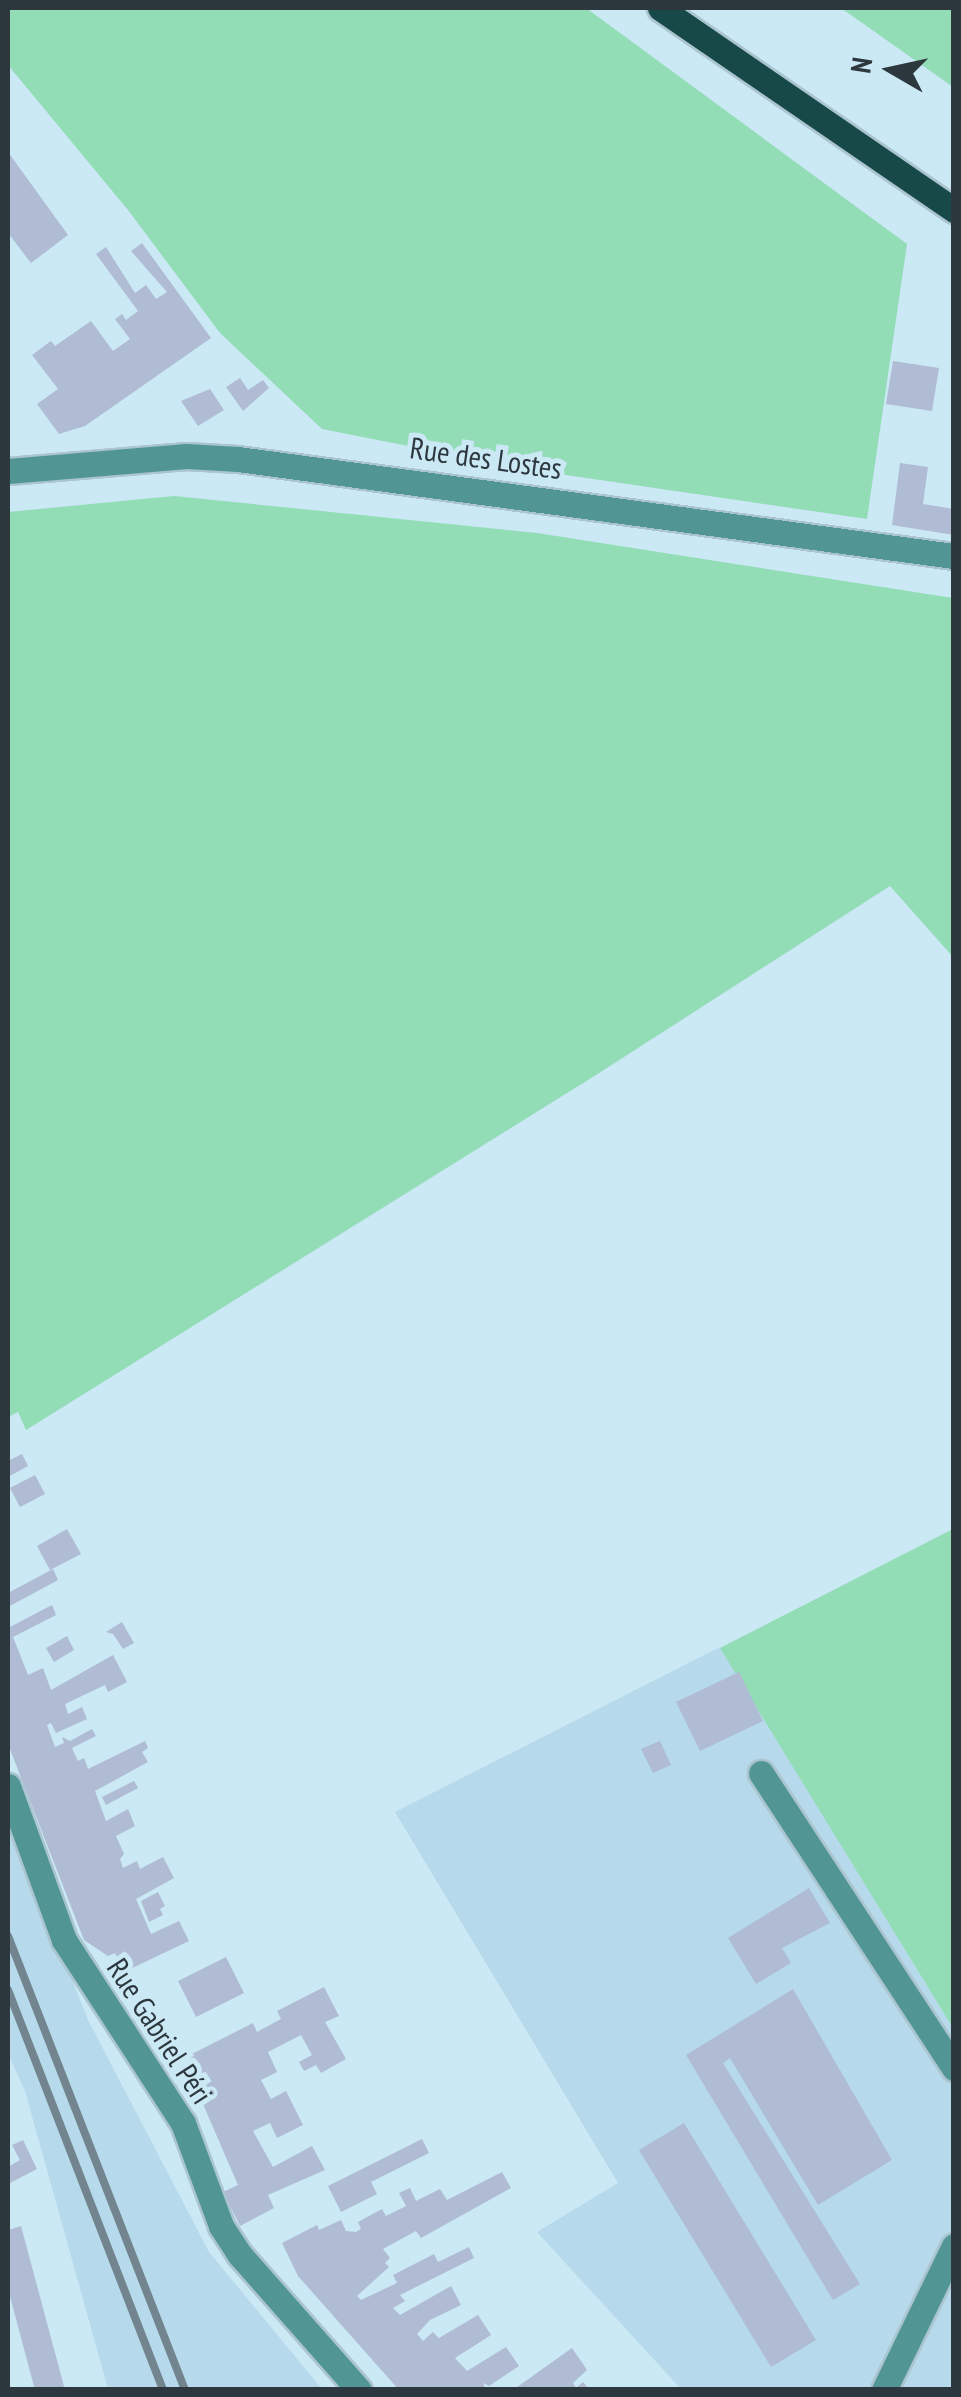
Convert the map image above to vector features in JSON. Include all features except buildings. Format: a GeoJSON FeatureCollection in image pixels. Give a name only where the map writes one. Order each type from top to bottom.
{"type":"FeatureCollection","features":[{"type":"Feature","properties":{"kind":"main road"},"geometry":{"type":"LineString","coordinates":[[660,8],[954,210]]}},
{"type":"Feature","properties":{"kind":"street","name":"Rue des Lostes"},"geometry":{"type":"LineString","coordinates":[[8,470],[186,456],[238,459],[954,556]]}},
{"type":"Feature","properties":{"kind":"street"},"geometry":{"type":"LineString","coordinates":[[761,1772],[954,2068]]}},
{"type":"Feature","properties":{"kind":"street","name":"Rue Gabriel Péri"},"geometry":{"type":"LineString","coordinates":[[8,1786],[64,1940],[183,2123],[220,2226],[240,2256],[359,2390]]}},
{"type":"Feature","properties":{"kind":"street"},"geometry":{"type":"LineString","coordinates":[[884,2390],[954,2246]]}},
{"type":"Feature","properties":{"kind":"shaded area"},"geometry":{"type":"Polygon","coordinates":[[[720,1647],[953,2028],[953,2389],[681,2389],[537,2232],[618,2183],[395,1812],[720,1647]]]}},
{"type":"Feature","properties":{"kind":"shaded area"},"geometry":{"type":"Polygon","coordinates":[[[8,1817],[88,2020],[209,2252],[322,2389],[108,2389],[25,2091],[8,2054],[8,1817]]]}},
{"type":"Feature","properties":{"kind":"green space"},"geometry":{"type":"Polygon","coordinates":[[[8,8],[586,8],[907,244],[867,519],[525,469],[322,429],[220,333],[128,210],[8,65],[8,8]]]}},
{"type":"Feature","properties":{"kind":"green space"},"geometry":{"type":"Polygon","coordinates":[[[841,8],[953,8],[953,87],[841,8]]]}},
{"type":"Feature","properties":{"kind":"green space"},"geometry":{"type":"Polygon","coordinates":[[[174,496],[537,533],[953,598],[953,957],[890,886],[596,1075],[26,1430],[18,1412],[8,1417],[8,512],[174,496]]]}},
{"type":"Feature","properties":{"kind":"green space"},"geometry":{"type":"Polygon","coordinates":[[[953,1529],[953,2028],[720,1648],[953,1529]]]}},
{"type":"Feature","properties":{"kind":"railway"},"geometry":{"type":"LineString","coordinates":[[8,1936],[185,2390]]}},
{"type":"Feature","properties":{"kind":"railway"},"geometry":{"type":"LineString","coordinates":[[8,1990],[163,2390]]}}]}
